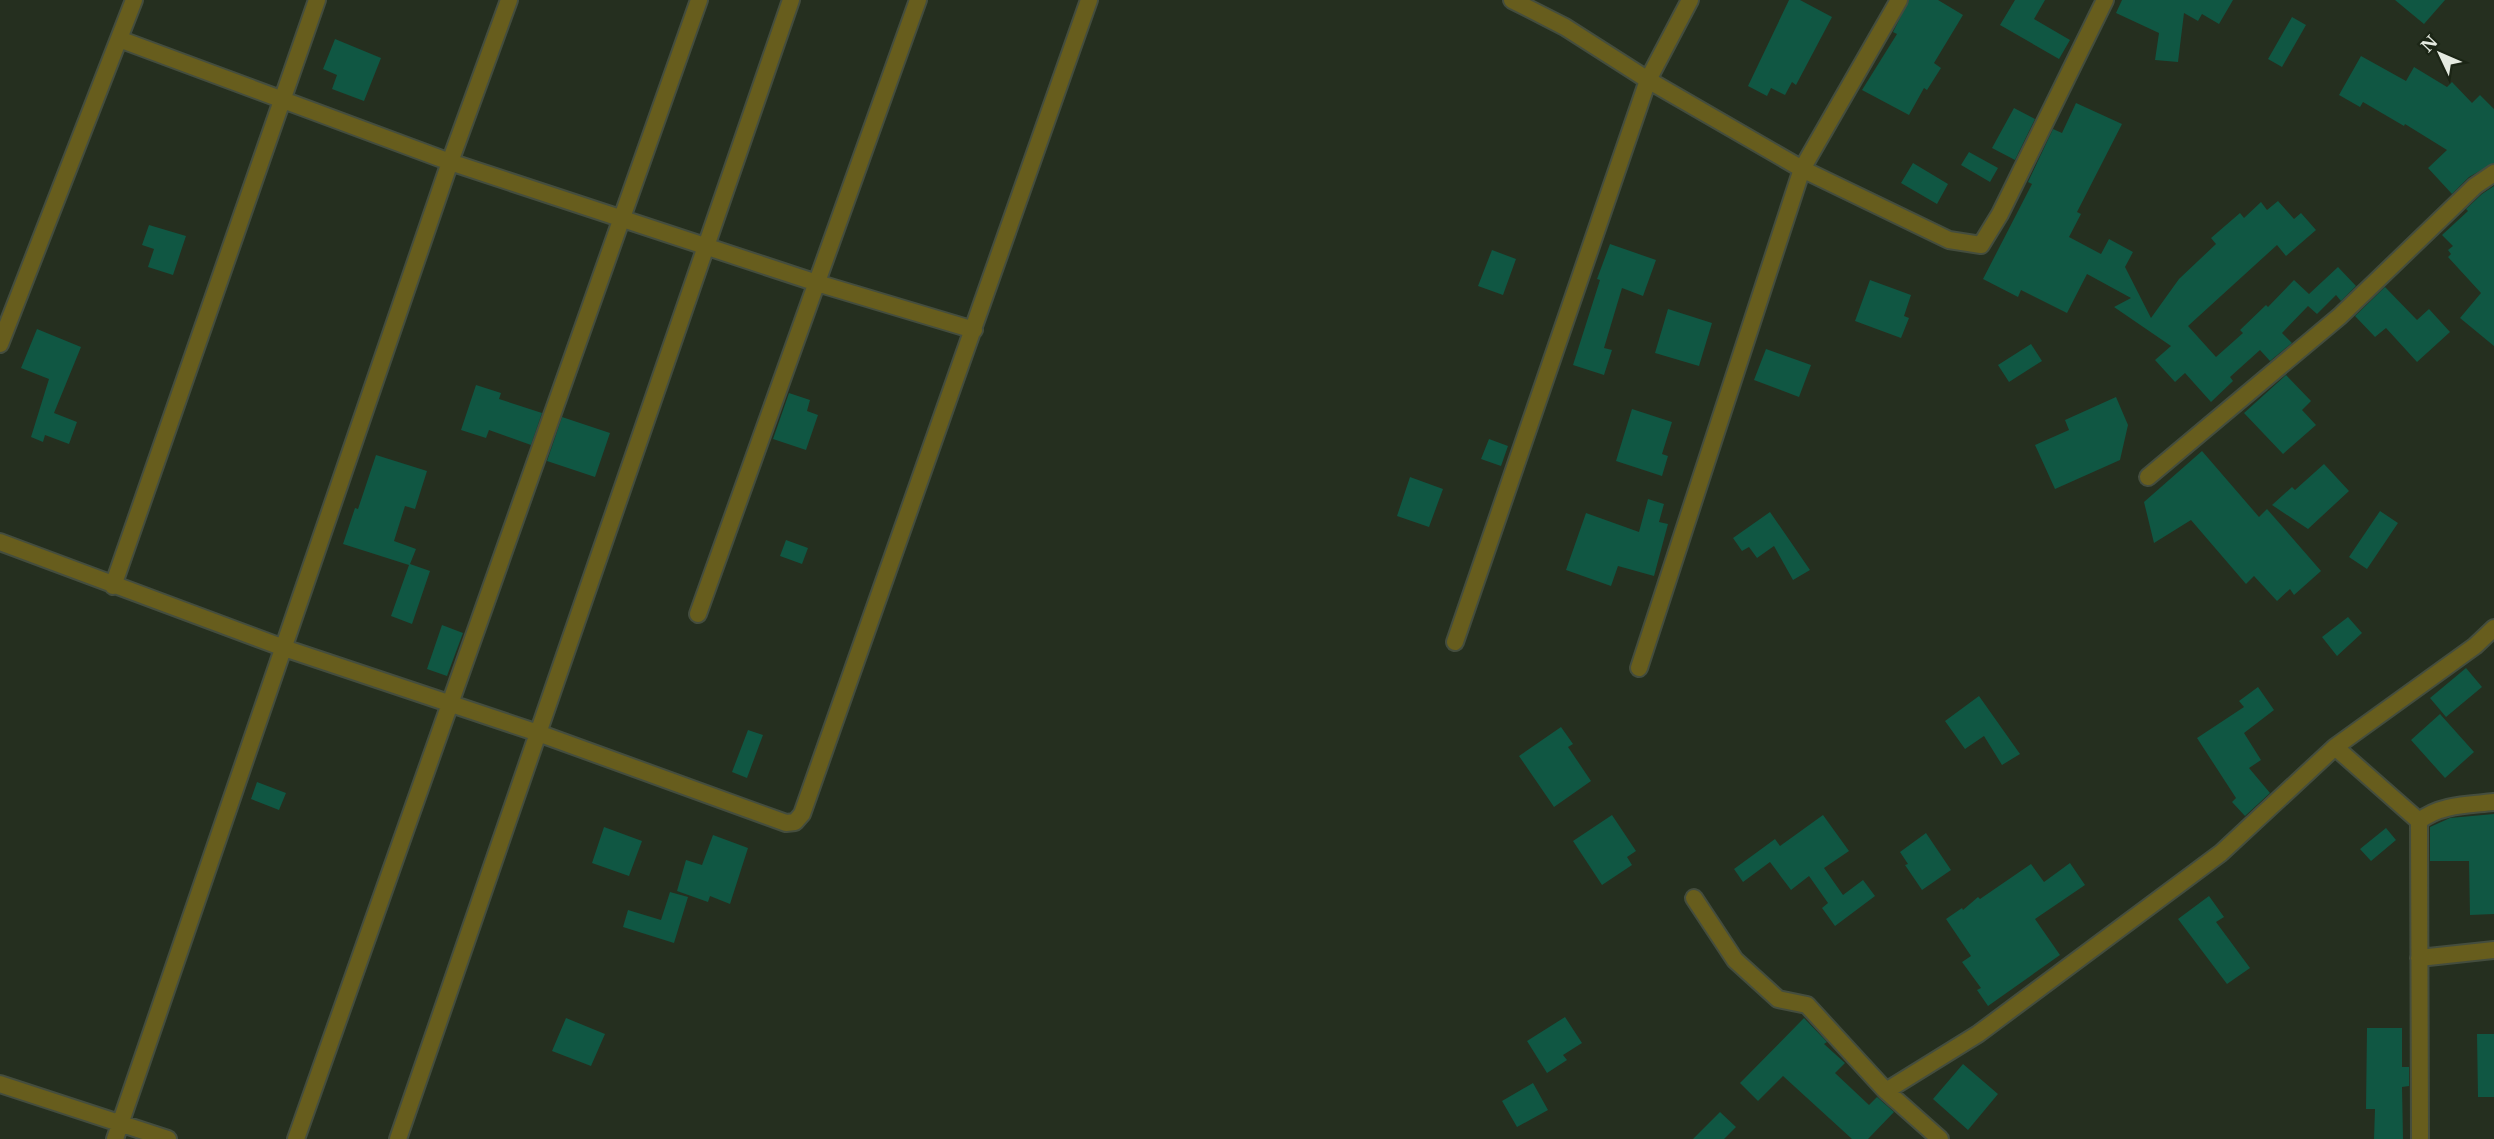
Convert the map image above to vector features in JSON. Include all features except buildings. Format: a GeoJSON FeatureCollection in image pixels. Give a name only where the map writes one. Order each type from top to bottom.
{"type":"FeatureCollection","features":[{"type":"Feature","properties":{"kind":"street"},"geometry":{"type":"LineString","coordinates":[[0,344],[134,0]]}},
{"type":"Feature","properties":{"kind":"street"},"geometry":{"type":"LineString","coordinates":[[113,586],[280,100],[317,0]]}},
{"type":"Feature","properties":{"kind":"street"},"geometry":{"type":"LineString","coordinates":[[115,1139],[450,162],[509,0]]}},
{"type":"Feature","properties":{"kind":"street"},"geometry":{"type":"LineString","coordinates":[[296,1139],[452,704],[620,219],[699,0]]}},
{"type":"Feature","properties":{"kind":"street"},"geometry":{"type":"LineString","coordinates":[[398,1139],[791,0]]}},
{"type":"Feature","properties":{"kind":"street"},"geometry":{"type":"LineString","coordinates":[[698,614],[918,0]]}},
{"type":"Feature","properties":{"kind":"street"},"geometry":{"type":"LineString","coordinates":[[0,542],[284,648],[538,733],[786,823],[795,822],[802,814],[1089,0]]}},
{"type":"Feature","properties":{"kind":"street"},"geometry":{"type":"LineString","coordinates":[[1512,0],[1565,27],[1648,80],[1802,169],[1949,240],[1981,245],[2001,214],[2105,0]]}},
{"type":"Feature","properties":{"kind":"street"},"geometry":{"type":"LineString","coordinates":[[1455,642],[1648,80],[1690,0]]}},
{"type":"Feature","properties":{"kind":"street"},"geometry":{"type":"LineString","coordinates":[[1639,668],[1802,169],[1899,0]]}},
{"type":"Feature","properties":{"kind":"street"},"geometry":{"type":"LineString","coordinates":[[119,39],[450,162],[817,283],[974,330]]}},
{"type":"Feature","properties":{"kind":"street"},"geometry":{"type":"LineString","coordinates":[[2148,477],[2340,316],[2475,186],[2494,173]]}},
{"type":"Feature","properties":{"kind":"street"},"geometry":{"type":"LineString","coordinates":[[1886,1091],[1978,1034],[2222,853],[2335,747],[2475,646],[2494,628]]}},
{"type":"Feature","properties":{"kind":"street"},"geometry":{"type":"LineString","coordinates":[[2335,747],[2419,821],[2420,1139]]}},
{"type":"Feature","properties":{"kind":"street"},"geometry":{"type":"LineString","coordinates":[[2419,821],[2430,812],[2446,807],[2494,802]]}},
{"type":"Feature","properties":{"kind":"street"},"geometry":{"type":"LineString","coordinates":[[1694,898],[1735,960],[1778,999],[1807,1005],[1886,1091],[1940,1139]]}},
{"type":"Feature","properties":{"kind":"street"},"geometry":{"type":"LineString","coordinates":[[2419,958],[2494,950]]}},
{"type":"Feature","properties":{"kind":"street"},"geometry":{"type":"LineString","coordinates":[[0,1084],[168,1139]]}}]}
